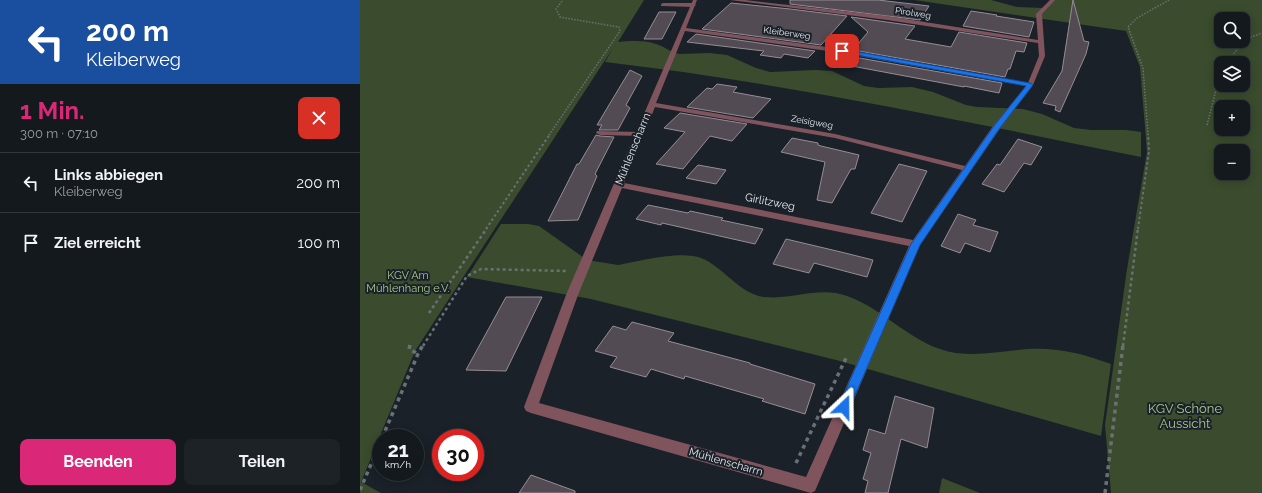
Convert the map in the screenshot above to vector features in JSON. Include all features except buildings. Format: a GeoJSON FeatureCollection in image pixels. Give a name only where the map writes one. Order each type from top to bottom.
{"type":"FeatureCollection","features":[{"type":"Feature","properties":{"kind":"street","name":"Pirolweg"},"geometry":{"type":"LineString","coordinates":[[732,0],[887,18],[1042,42]]}},
{"type":"Feature","properties":{"kind":"street","name":"Mühlenscharrn"},"geometry":{"type":"LineString","coordinates":[[694,3],[572,295],[530,407],[810,486],[915,244],[996,128],[1030,85],[1042,56],[1039,14],[1053,0]]}},
{"type":"Feature","properties":{"kind":"street"},"geometry":{"type":"LineString","coordinates":[[663,5],[694,3]]}},
{"type":"Feature","properties":{"kind":"street","name":"Kleiberweg"},"geometry":{"type":"LineString","coordinates":[[682,29],[842,51],[1030,85]]}},
{"type":"Feature","properties":{"kind":"street","name":"Zeisigweg"},"geometry":{"type":"LineString","coordinates":[[652,104],[835,136],[967,169]]}},
{"type":"Feature","properties":{"kind":"street"},"geometry":{"type":"LineString","coordinates":[[600,133],[640,134]]}},
{"type":"Feature","properties":{"kind":"street","name":"Girlitzweg"},"geometry":{"type":"LineString","coordinates":[[619,185],[915,244]]}},
{"type":"Feature","properties":{"kind":"path"},"geometry":{"type":"LineString","coordinates":[[429,312],[620,31],[619,27],[602,23],[575,21],[560,17],[556,9],[563,0]]}},
{"type":"Feature","properties":{"kind":"path"},"geometry":{"type":"LineString","coordinates":[[1105,493],[1133,260],[1149,151],[1143,68],[1128,27],[1137,18],[1169,0]]}},
{"type":"Feature","properties":{"kind":"path"},"geometry":{"type":"LineString","coordinates":[[1232,56],[1246,39],[1262,33]]}},
{"type":"Feature","properties":{"kind":"path"},"geometry":{"type":"LineString","coordinates":[[1207,125],[1215,92]]}},
{"type":"Feature","properties":{"kind":"path"},"geometry":{"type":"LineString","coordinates":[[386,429],[418,354],[467,276],[481,269],[582,271]]}},
{"type":"Feature","properties":{"kind":"path"},"geometry":{"type":"LineString","coordinates":[[410,346],[409,349],[418,354]]}},
{"type":"Feature","properties":{"kind":"path"},"geometry":{"type":"LineString","coordinates":[[360,490],[372,462]]}},
{"type":"Feature","properties":{"kind":"green space","name":"KGV Am Mühlenhang e.V."},"geometry":{"type":"Polygon","coordinates":[[[360,0],[644,0],[618,42],[647,42],[659,45],[679,54],[710,53],[727,55],[756,68],[770,72],[815,70],[832,71],[864,86],[878,88],[912,87],[933,92],[966,105],[977,107],[1023,109],[1042,114],[1074,128],[1141,132],[1141,157],[807,92],[605,62],[613,48],[415,351],[383,429],[372,429],[372,455],[361,482],[381,493],[360,493],[360,0]]]}},
{"type":"Feature","properties":{"kind":"green space","name":"KGV Schöne Aussicht"},"geometry":{"type":"Polygon","coordinates":[[[914,0],[991,0],[1017,7],[1044,8],[1053,0],[1262,0],[1262,493],[1111,493],[1105,425],[1127,269],[1147,152],[1140,67],[1126,31],[914,0]]]}},
{"type":"Feature","properties":{"kind":"green space"},"geometry":{"type":"Polygon","coordinates":[[[501,224],[528,224],[539,226],[587,260],[618,265],[660,257],[683,255],[701,258],[709,262],[748,291],[765,297],[786,297],[826,292],[837,293],[861,302],[913,336],[941,349],[956,353],[983,354],[1028,349],[1049,349],[1081,354],[1101,360],[1111,364],[1101,436],[840,361],[591,299],[467,277],[501,224]]]}},
{"type":"Feature","properties":{"kind":"green space"},"geometry":{"type":"Polygon","coordinates":[[[942,478],[980,493],[939,493],[942,478]]]}},
{"type":"Feature","properties":{"kind":"route"},"geometry":{"type":"LineString","coordinates":[[842,51],[1030,85],[996,128],[915,244],[844,407]]}}]}
